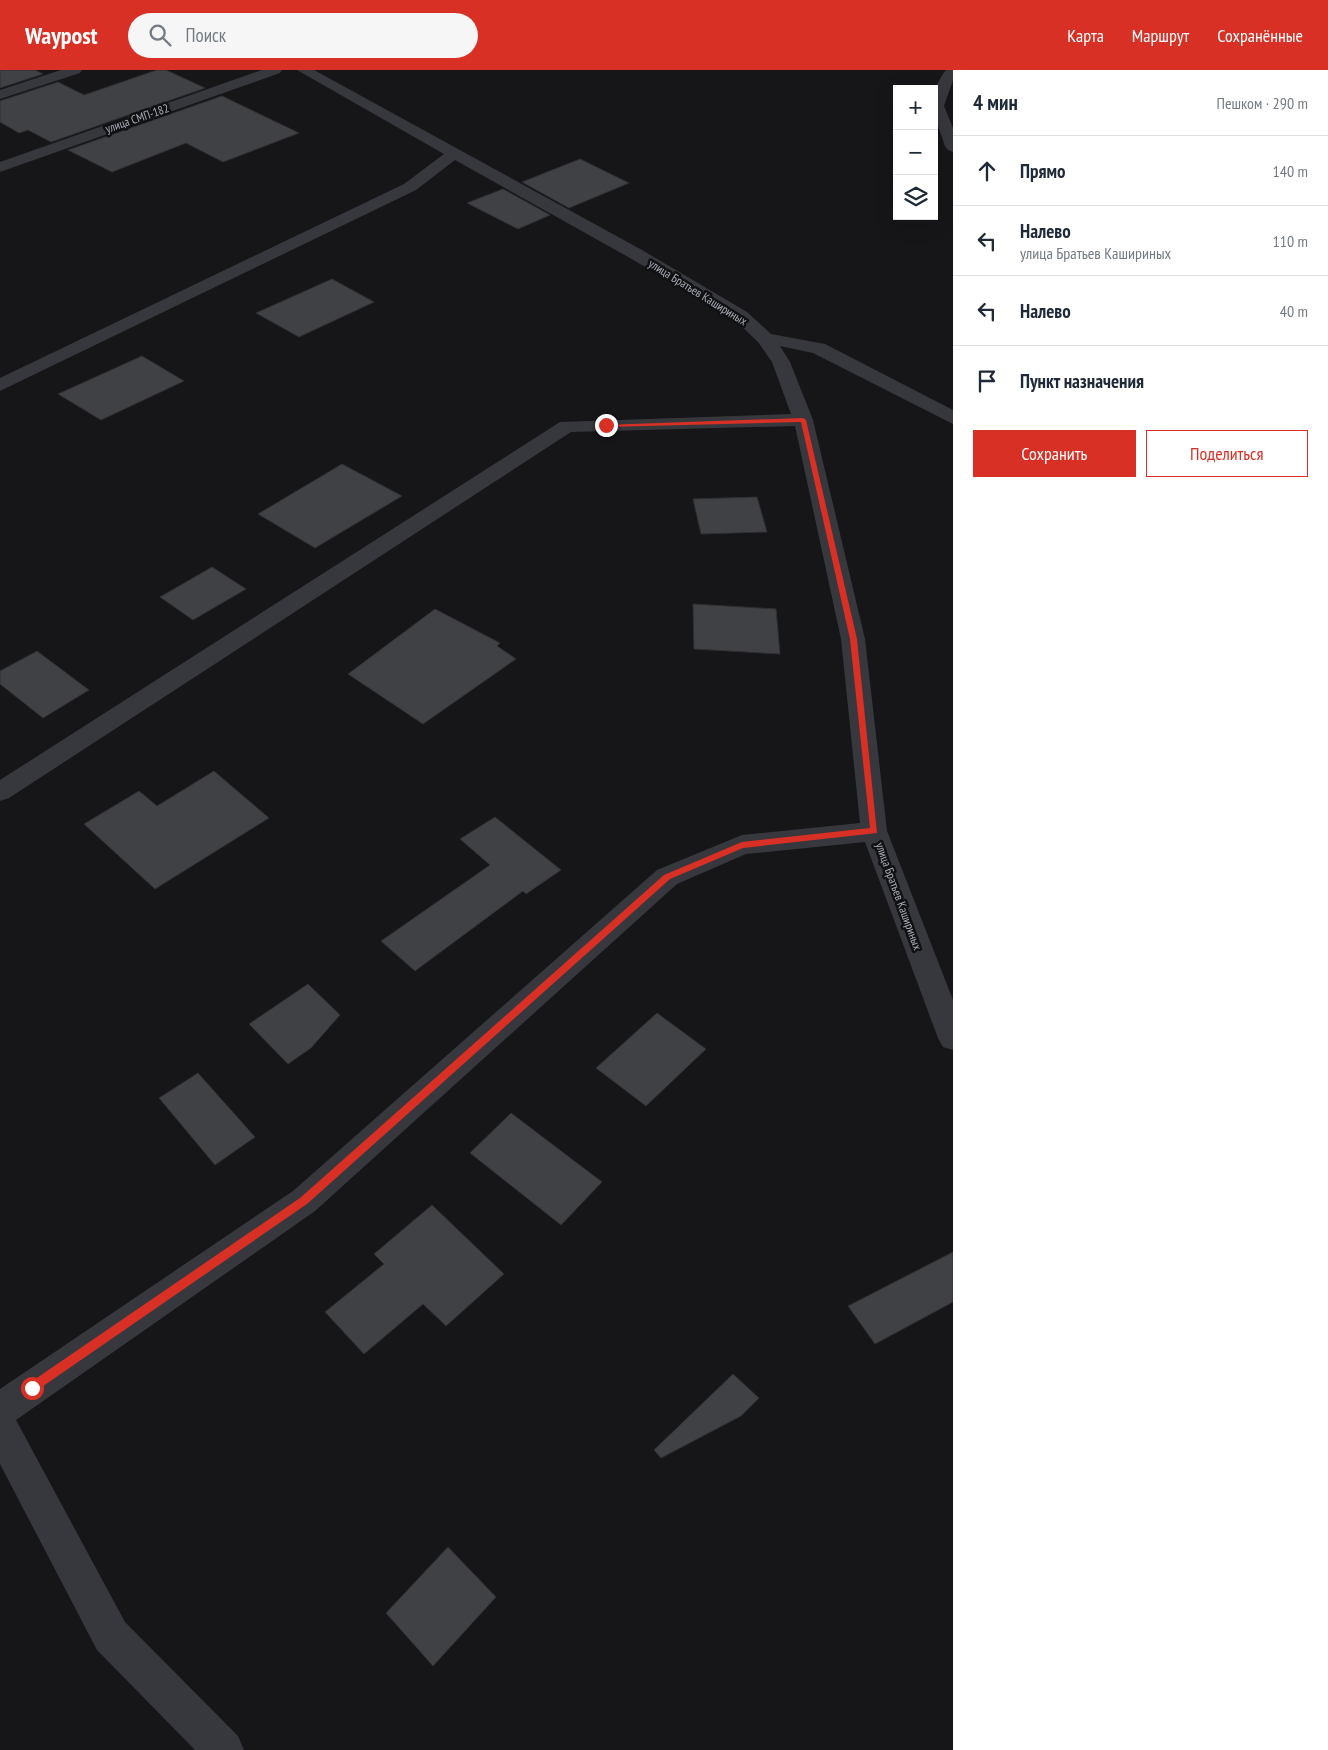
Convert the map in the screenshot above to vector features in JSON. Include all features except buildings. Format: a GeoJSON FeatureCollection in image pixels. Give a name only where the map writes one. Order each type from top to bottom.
{"type":"FeatureCollection","features":[{"type":"Feature","properties":{"kind":"street"},"geometry":{"type":"LineString","coordinates":[[0,95],[76,70]]}},
{"type":"Feature","properties":{"kind":"street","name":"улица СМП-182"},"geometry":{"type":"LineString","coordinates":[[0,167],[275,70]]}},
{"type":"Feature","properties":{"kind":"street","name":"улица Братьев Кашириных"},"geometry":{"type":"LineString","coordinates":[[304,70],[636,254],[733,311],[765,338],[781,362],[803,420],[853,639],[874,831],[953,1038]]}},
{"type":"Feature","properties":{"kind":"street"},"geometry":{"type":"LineString","coordinates":[[953,70],[946,79],[937,106],[953,147]]}},
{"type":"Feature","properties":{"kind":"street"},"geometry":{"type":"LineString","coordinates":[[0,384],[410,187],[454,154]]}},
{"type":"Feature","properties":{"kind":"street"},"geometry":{"type":"LineString","coordinates":[[765,338],[818,348],[953,418]]}},
{"type":"Feature","properties":{"kind":"street"},"geometry":{"type":"LineString","coordinates":[[0,792],[567,426],[803,420]]}},
{"type":"Feature","properties":{"kind":"street"},"geometry":{"type":"LineString","coordinates":[[0,1410],[304,1201],[667,877],[742,845],[874,831]]}},
{"type":"Feature","properties":{"kind":"street"},"geometry":{"type":"LineString","coordinates":[[0,1427],[111,1636],[224,1750]]}},
{"type":"Feature","properties":{"kind":"route"},"geometry":{"type":"LineString","coordinates":[[32,1388],[304,1201],[667,877],[742,845],[874,831],[853,639],[803,420],[606,425]]}}]}
